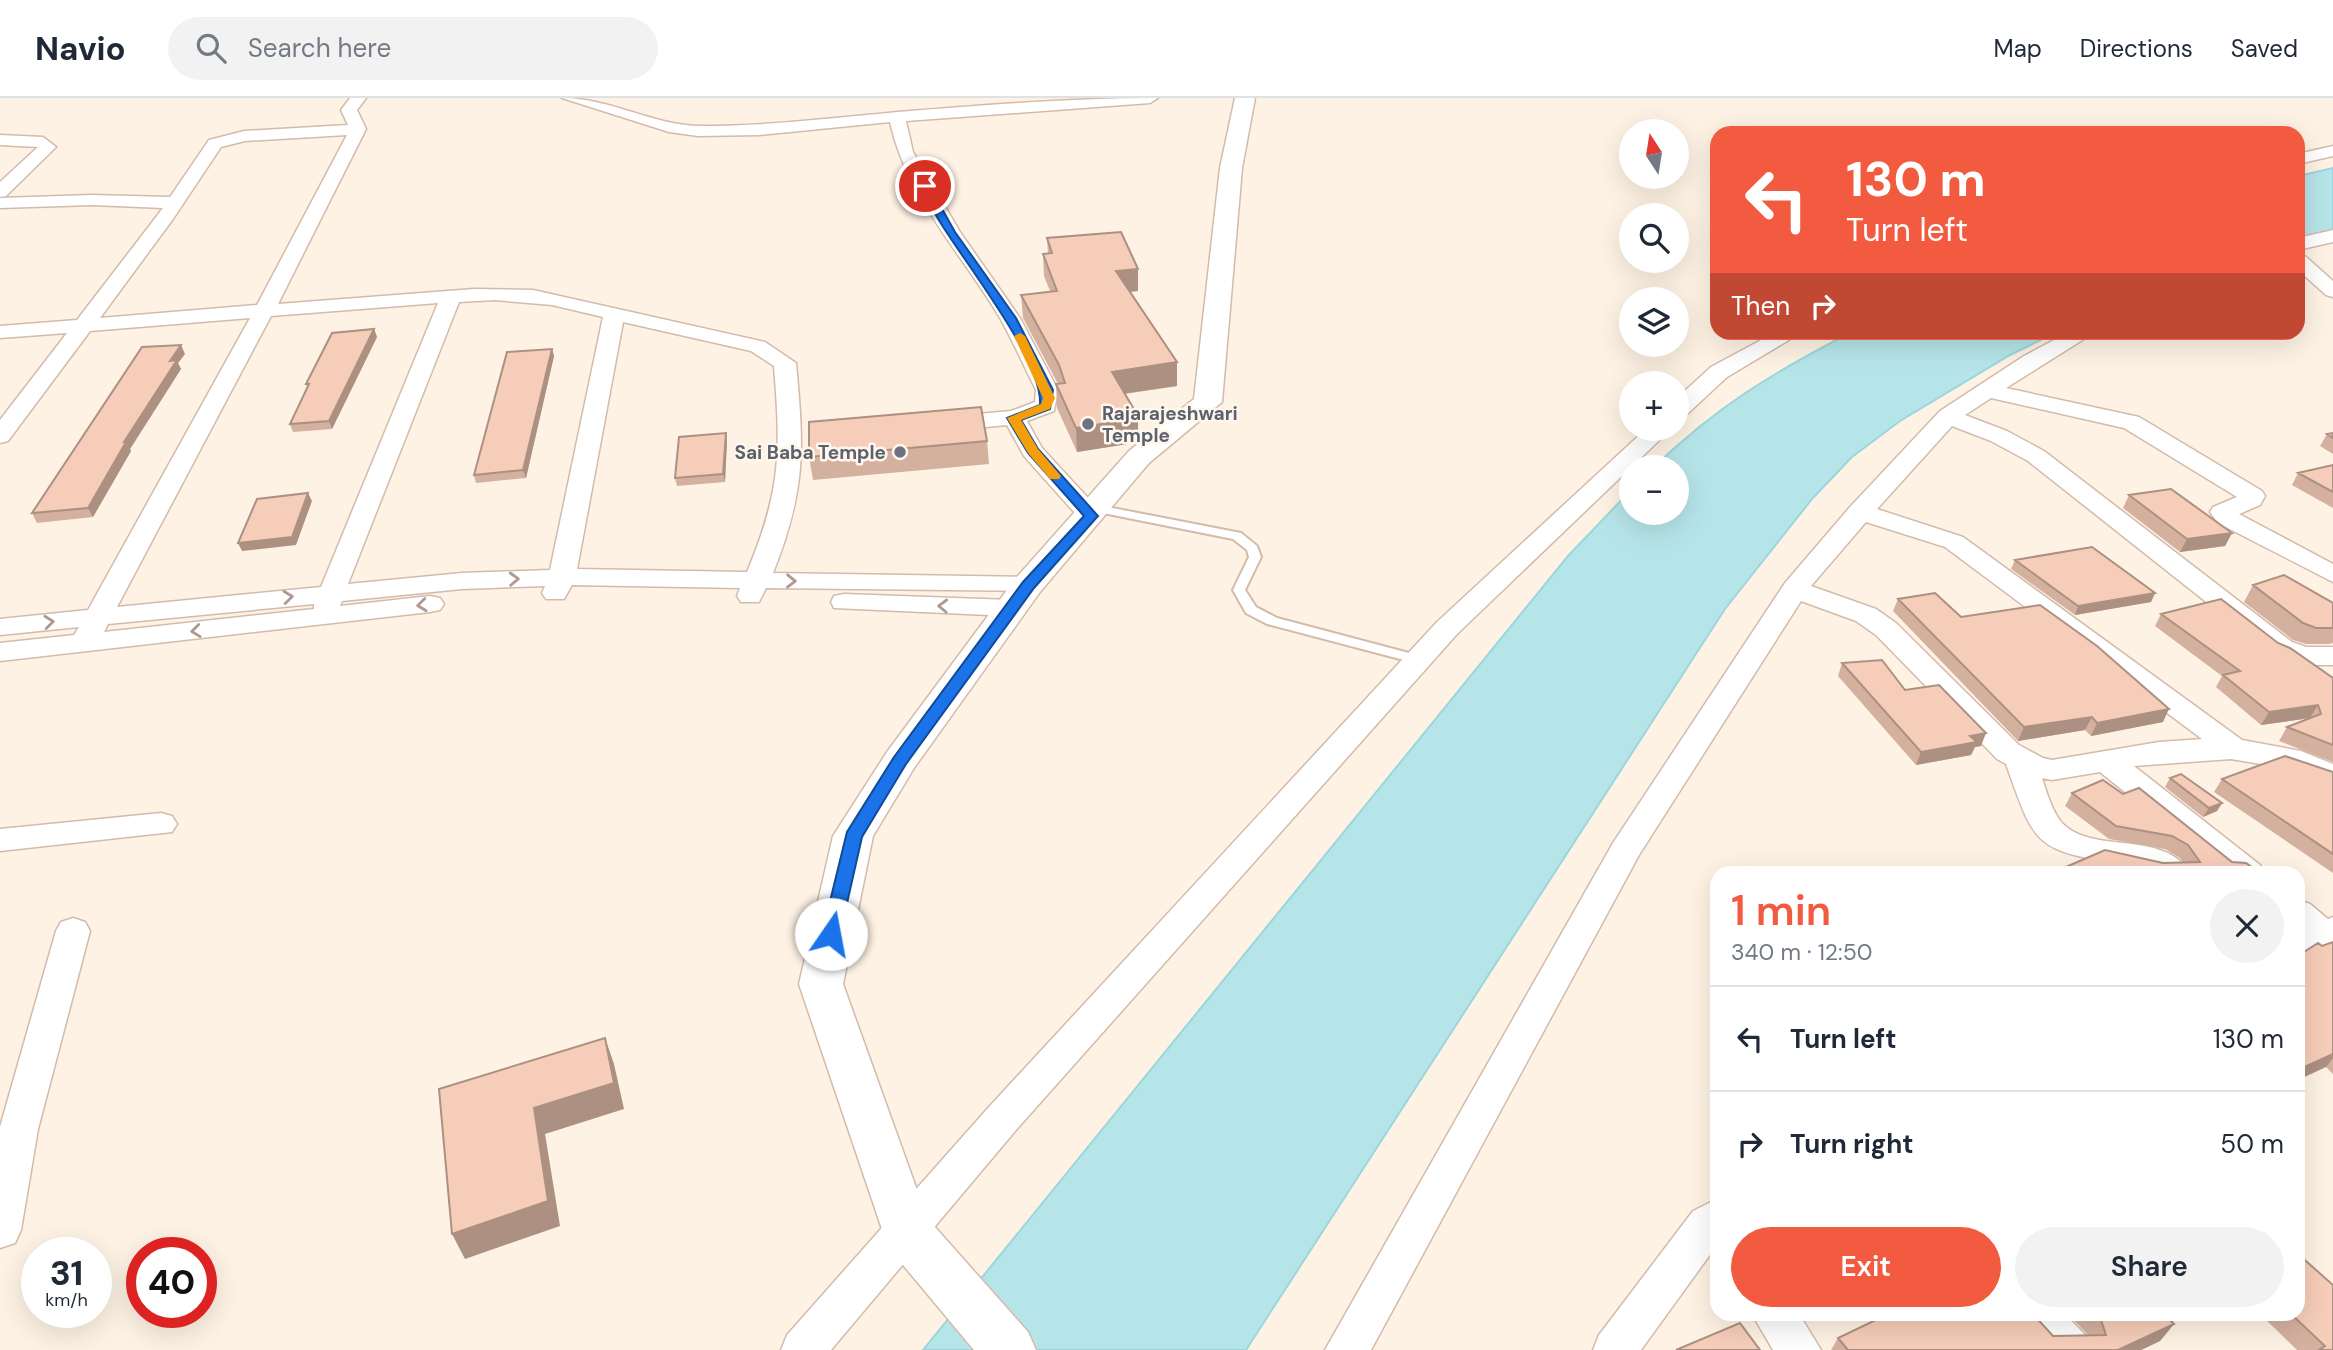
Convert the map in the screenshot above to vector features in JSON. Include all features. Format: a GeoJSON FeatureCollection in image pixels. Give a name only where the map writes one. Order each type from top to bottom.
{"type":"FeatureCollection","features":[{"type":"Feature","properties":{"kind":"street"},"geometry":{"type":"LineString","coordinates":[[358,98],[349,110],[358,129]]}},
{"type":"Feature","properties":{"kind":"street"},"geometry":{"type":"LineString","coordinates":[[570,98],[675,129],[698,131],[760,130],[1150,98]]}},
{"type":"Feature","properties":{"kind":"street"},"geometry":{"type":"LineString","coordinates":[[1009,1350],[919,1246],[821,984],[853,836],[900,761],[1020,597],[1139,457],[1208,402],[1231,168],[1245,98]]}},
{"type":"Feature","properties":{"kind":"street"},"geometry":{"type":"LineString","coordinates":[[897,117],[905,152],[951,232],[1010,318],[1047,390],[1046,407],[1014,418],[916,426]]}},
{"type":"Feature","properties":{"kind":"street"},"geometry":{"type":"LineString","coordinates":[[0,436],[175,203],[215,144],[221,140],[358,129]]}},
{"type":"Feature","properties":{"kind":"street"},"geometry":{"type":"LineString","coordinates":[[84,643],[314,218],[358,129]]}},
{"type":"Feature","properties":{"kind":"street"},"geometry":{"type":"LineString","coordinates":[[0,140],[43,142],[48,147],[0,192]]}},
{"type":"Feature","properties":{"kind":"street"},"geometry":{"type":"LineString","coordinates":[[2305,157],[2333,151]]}},
{"type":"Feature","properties":{"kind":"street"},"geometry":{"type":"LineString","coordinates":[[0,203],[92,200],[175,203]]}},
{"type":"Feature","properties":{"kind":"street"},"geometry":{"type":"LineString","coordinates":[[2305,242],[2333,236]]}},
{"type":"Feature","properties":{"kind":"street"},"geometry":{"type":"LineString","coordinates":[[2305,266],[2333,291]]}},
{"type":"Feature","properties":{"kind":"street"},"geometry":{"type":"LineString","coordinates":[[0,332],[507,293],[545,296],[758,346],[785,363],[791,437],[785,503],[753,589]]}},
{"type":"Feature","properties":{"kind":"street"},"geometry":{"type":"LineString","coordinates":[[327,604],[451,296]]}},
{"type":"Feature","properties":{"kind":"street"},"geometry":{"type":"LineString","coordinates":[[558,587],[614,314]]}},
{"type":"Feature","properties":{"kind":"street"},"geometry":{"type":"LineString","coordinates":[[1689,400],[1719,372],[1777,340]]}},
{"type":"Feature","properties":{"kind":"street"},"geometry":{"type":"LineString","coordinates":[[1347,1350],[1625,852],[1794,589],[1859,512],[1948,416],[2032,361],[2070,340]]}},
{"type":"Feature","properties":{"kind":"street"},"geometry":{"type":"LineString","coordinates":[[1987,390],[2061,409],[2115,417],[2151,432],[2253,496],[2222,512],[2227,518],[2333,574]]}},
{"type":"Feature","properties":{"kind":"street"},"geometry":{"type":"LineString","coordinates":[[1948,416],[1999,436],[2036,456],[2283,648],[2302,656],[2333,656]]}},
{"type":"Feature","properties":{"kind":"street"},"geometry":{"type":"LineString","coordinates":[[1014,418],[1032,451],[1094,512]]}},
{"type":"Feature","properties":{"kind":"street"},"geometry":{"type":"LineString","coordinates":[[791,437],[819,435]]}},
{"type":"Feature","properties":{"kind":"street"},"geometry":{"type":"LineString","coordinates":[[803,1350],[919,1246],[1002,1119],[1447,628],[1645,441]]}},
{"type":"Feature","properties":{"kind":"street"},"geometry":{"type":"LineString","coordinates":[[1859,512],[1918,527],[1954,542],[2231,746]]}},
{"type":"Feature","properties":{"kind":"street"},"geometry":{"type":"LineString","coordinates":[[0,627],[98,617],[327,604],[426,604],[558,587],[753,589],[1020,597]]}},
{"type":"Feature","properties":{"kind":"street"},"geometry":{"type":"LineString","coordinates":[[1794,589],[1866,615],[1886,629],[2008,752],[2020,760],[2052,770],[2231,746],[2308,762],[2333,776]]}},
{"type":"Feature","properties":{"kind":"street"},"geometry":{"type":"LineString","coordinates":[[0,652],[84,643],[327,604]]}},
{"type":"Feature","properties":{"kind":"street"},"geometry":{"type":"LineString","coordinates":[[2020,760],[2042,816],[2051,832],[2064,843],[2087,849],[2132,853],[2152,858],[2163,866]]}},
{"type":"Feature","properties":{"kind":"street"},"geometry":{"type":"LineString","coordinates":[[2107,761],[2239,866]]}},
{"type":"Feature","properties":{"kind":"street"},"geometry":{"type":"LineString","coordinates":[[0,840],[161,824]]}},
{"type":"Feature","properties":{"kind":"street"},"geometry":{"type":"LineString","coordinates":[[0,1230],[19,1129],[73,931]]}},
{"type":"Feature","properties":{"kind":"street"},"geometry":{"type":"LineString","coordinates":[[1615,1350],[1710,1231]]}},
{"type":"Feature","properties":{"kind":"street"},"geometry":{"type":"LineString","coordinates":[[1778,1321],[1799,1350]]}},
{"type":"Feature","properties":{"kind":"street"},"geometry":{"type":"LineString","coordinates":[[2043,1321],[2069,1350]]}},
{"type":"Feature","properties":{"kind":"lane"},"geometry":{"type":"LineString","coordinates":[[1094,512],[1237,536],[1253,549],[1255,557],[1239,590],[1251,610],[1272,621],[1419,660]]}},
{"type":"Feature","properties":{"kind":"water"},"geometry":{"type":"Polygon","coordinates":[[[2333,168],[2333,232],[2305,239],[2305,174],[2333,168]]]}},
{"type":"Feature","properties":{"kind":"water"},"geometry":{"type":"Polygon","coordinates":[[[1837,340],[2041,340],[2010,355],[1900,421],[1852,457],[1812,499],[1725,609],[1246,1350],[923,1350],[1568,556],[1619,503],[1619,525],[1689,525],[1689,455],[1667,455],[1683,441],[1689,441],[1689,436],[1700,426],[1747,392],[1837,340]]]}},
{"type":"Feature","properties":{"kind":"building"},"geometry":{"type":"Polygon","coordinates":[[[1121,232],[1138,269],[1116,271],[1177,362],[1112,372],[1138,416],[1134,419],[1076,428],[1056,384],[1065,383],[1059,365],[1021,295],[1057,291],[1043,254],[1052,253],[1047,238],[1121,232]]]}},
{"type":"Feature","properties":{"kind":"building"},"geometry":{"type":"Polygon","coordinates":[[[374,329],[329,421],[290,424],[309,384],[306,384],[332,333],[374,329]]]}},
{"type":"Feature","properties":{"kind":"building"},"geometry":{"type":"Polygon","coordinates":[[[181,345],[170,361],[177,360],[124,442],[88,508],[32,513],[142,347],[181,345]]]}},
{"type":"Feature","properties":{"kind":"building"},"geometry":{"type":"Polygon","coordinates":[[[552,349],[523,470],[474,475],[507,352],[552,349]]]}},
{"type":"Feature","properties":{"kind":"building"},"geometry":{"type":"Polygon","coordinates":[[[981,407],[987,441],[809,457],[809,422],[981,407]]]}},
{"type":"Feature","properties":{"kind":"building"},"geometry":{"type":"Polygon","coordinates":[[[726,433],[723,474],[675,478],[679,437],[726,433]]]}},
{"type":"Feature","properties":{"kind":"building"},"geometry":{"type":"Polygon","coordinates":[[[2333,465],[2333,492],[2298,473],[2333,465]]]}},
{"type":"Feature","properties":{"kind":"building"},"geometry":{"type":"Polygon","coordinates":[[[2171,489],[2232,533],[2187,539],[2129,495],[2171,489]]]}},
{"type":"Feature","properties":{"kind":"building"},"geometry":{"type":"Polygon","coordinates":[[[308,493],[292,537],[238,543],[257,499],[308,493]]]}},
{"type":"Feature","properties":{"kind":"building"},"geometry":{"type":"Polygon","coordinates":[[[2092,547],[2155,593],[2078,606],[2015,560],[2092,547]]]}},
{"type":"Feature","properties":{"kind":"building"},"geometry":{"type":"Polygon","coordinates":[[[2284,575],[2333,603],[2333,628],[2316,628],[2303,623],[2253,585],[2284,575]]]}},
{"type":"Feature","properties":{"kind":"building"},"geometry":{"type":"Polygon","coordinates":[[[1935,593],[1961,617],[2040,605],[2097,646],[2169,709],[2097,723],[2092,717],[2024,727],[1898,599],[1935,593]]]}},
{"type":"Feature","properties":{"kind":"building"},"geometry":{"type":"Polygon","coordinates":[[[2221,599],[2278,643],[2290,648],[2333,678],[2333,745],[2287,727],[2321,714],[2318,705],[2269,712],[2223,675],[2240,671],[2161,614],[2221,599]]]}},
{"type":"Feature","properties":{"kind":"building"},"geometry":{"type":"Polygon","coordinates":[[[1882,660],[1905,690],[1939,685],[1986,733],[1970,736],[1977,742],[1921,752],[1842,663],[1882,660]]]}},
{"type":"Feature","properties":{"kind":"building"},"geometry":{"type":"Polygon","coordinates":[[[2285,756],[2333,772],[2333,854],[2222,779],[2285,756]]]}},
{"type":"Feature","properties":{"kind":"building"},"geometry":{"type":"Polygon","coordinates":[[[2181,774],[2222,803],[2209,808],[2170,778],[2181,774]]]}},
{"type":"Feature","properties":{"kind":"building"},"geometry":{"type":"Polygon","coordinates":[[[2103,780],[2123,794],[2139,788],[2232,862],[2250,866],[2068,866],[2105,850],[2163,863],[2200,862],[2188,845],[2172,836],[2116,826],[2072,793],[2103,780]]]}},
{"type":"Feature","properties":{"kind":"building"},"geometry":{"type":"Polygon","coordinates":[[[2333,942],[2333,1054],[2305,1067],[2305,951],[2318,943],[2322,946],[2333,942]]]}},
{"type":"Feature","properties":{"kind":"building"},"geometry":{"type":"Polygon","coordinates":[[[605,1038],[614,1083],[534,1108],[548,1201],[452,1234],[439,1089],[605,1038]]]}},
{"type":"Feature","properties":{"kind":"building"},"geometry":{"type":"Polygon","coordinates":[[[2305,1260],[2333,1285],[2333,1350],[2319,1350],[2325,1346],[2298,1321],[2305,1321],[2305,1260]]]}},
{"type":"Feature","properties":{"kind":"building"},"geometry":{"type":"Polygon","coordinates":[[[1873,1321],[2039,1321],[2053,1336],[2106,1335],[2101,1321],[2171,1321],[2174,1324],[2118,1350],[1848,1350],[1838,1338],[1873,1321]]]}},
{"type":"Feature","properties":{"kind":"building"},"geometry":{"type":"Polygon","coordinates":[[[1740,1323],[1760,1350],[1676,1350],[1740,1323]]]}},
{"type":"Feature","properties":{"kind":"slow traffic"},"geometry":{"type":"LineString","coordinates":[[1020,336],[1049,398],[1046,407],[1014,418],[1032,451],[1054,476]]}},
{"type":"Feature","properties":{"kind":"place","name":"Rajarajeshwari Temple"},"geometry":{"type":"Point","coordinates":[1088,424]}},
{"type":"Feature","properties":{"kind":"place","name":"Sai Baba Temple"},"geometry":{"type":"Point","coordinates":[900,452]}},
{"type":"Feature","properties":{"kind":"route"},"geometry":{"type":"LineString","coordinates":[[831,934],[853,836],[900,761],[1028,585],[1091,516],[1032,451],[1014,418],[1046,407],[1049,398],[1047,390],[1010,318],[951,232],[925,186]]}}]}
